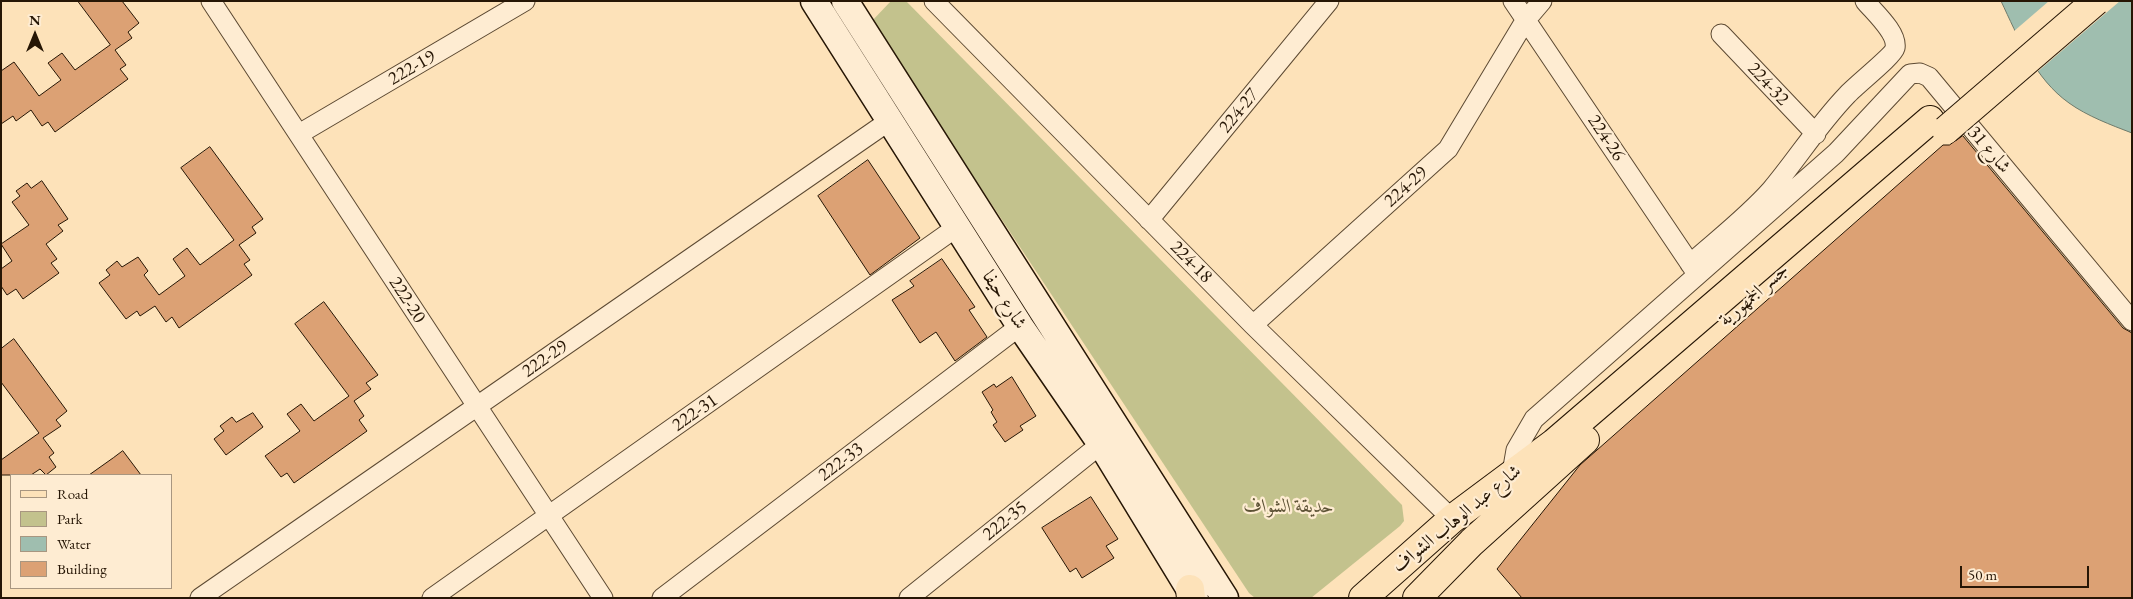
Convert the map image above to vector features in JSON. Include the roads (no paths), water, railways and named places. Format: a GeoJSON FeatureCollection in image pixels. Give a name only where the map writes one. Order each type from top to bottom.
{"type":"FeatureCollection","features":[{"type":"Feature","properties":{"kind":"main road","name":"شارع حيفا"},"geometry":{"type":"LineString","coordinates":[[814,1],[1020,326],[1102,444],[1192,595]]}},
{"type":"Feature","properties":{"kind":"main road","name":"جسر الجمهورية"},"geometry":{"type":"LineString","coordinates":[[1560,450],[1938,125],[2070,1]]}},
{"type":"Feature","properties":{"kind":"main road","name":"جسر الجمهورية"},"geometry":{"type":"LineString","coordinates":[[1938,125],[2096,1]]}},
{"type":"Feature","properties":{"kind":"main road","name":"شارع حيفا"},"geometry":{"type":"LineString","coordinates":[[854,5],[1225,598]]}},
{"type":"Feature","properties":{"kind":"main road","name":"شارع عبد الوهاب الشواف"},"geometry":{"type":"LineString","coordinates":[[1363,598],[1452,519],[1512,473],[1560,450]]}},
{"type":"Feature","properties":{"kind":"main road","name":"شارع عبد الوهاب الشواف"},"geometry":{"type":"LineString","coordinates":[[1417,598],[1560,450]]}},
{"type":"Feature","properties":{"kind":"street","name":"222-20"},"geometry":{"type":"LineString","coordinates":[[212,1],[603,598]]}},
{"type":"Feature","properties":{"kind":"street","name":"222-19"},"geometry":{"type":"LineString","coordinates":[[299,134],[525,1]]}},
{"type":"Feature","properties":{"kind":"street","name":"224-18"},"geometry":{"type":"LineString","coordinates":[[934,1],[1253,325],[1452,519]]}},
{"type":"Feature","properties":{"kind":"street","name":"224-27"},"geometry":{"type":"LineString","coordinates":[[1149,220],[1329,1]]}},
{"type":"Feature","properties":{"kind":"street","name":"224-26"},"geometry":{"type":"LineString","coordinates":[[1513,1],[1694,270]]}},
{"type":"Feature","properties":{"kind":"street","name":"224-29"},"geometry":{"type":"LineString","coordinates":[[1253,325],[1448,149],[1525,21],[1542,1]]}},
{"type":"Feature","properties":{"kind":"street"},"geometry":{"type":"LineString","coordinates":[[1512,473],[1516,450],[1534,419],[1694,270],[1770,191],[1839,103],[1858,82],[1892,54],[1896,45],[1892,33],[1865,1]]}},
{"type":"Feature","properties":{"kind":"street","name":"224-32"},"geometry":{"type":"LineString","coordinates":[[1721,34],[1816,134]]}},
{"type":"Feature","properties":{"kind":"street","name":"شارع 31"},"geometry":{"type":"LineString","coordinates":[[1694,270],[1836,153],[1906,77],[1915,73],[1924,74],[2132,321]]}},
{"type":"Feature","properties":{"kind":"street","name":"222-29"},"geometry":{"type":"LineString","coordinates":[[200,598],[889,121]]}},
{"type":"Feature","properties":{"kind":"street","name":"222-31"},"geometry":{"type":"LineString","coordinates":[[432,598],[957,227]]}},
{"type":"Feature","properties":{"kind":"street","name":"222-33"},"geometry":{"type":"LineString","coordinates":[[662,598],[1020,326]]}},
{"type":"Feature","properties":{"kind":"street","name":"222-35"},"geometry":{"type":"LineString","coordinates":[[909,598],[1102,444]]}},
{"type":"Feature","properties":{"kind":"water"},"geometry":{"type":"Polygon","coordinates":[[[2001,1],[2132,1],[2132,133],[2083,112],[2069,103],[2046,82],[2037,70],[2014,29],[2001,1]]]}},
{"type":"Feature","properties":{"kind":"park label","name":"حديقة الشواف"},"geometry":{"type":"Point","coordinates":[1289,507]}}]}
